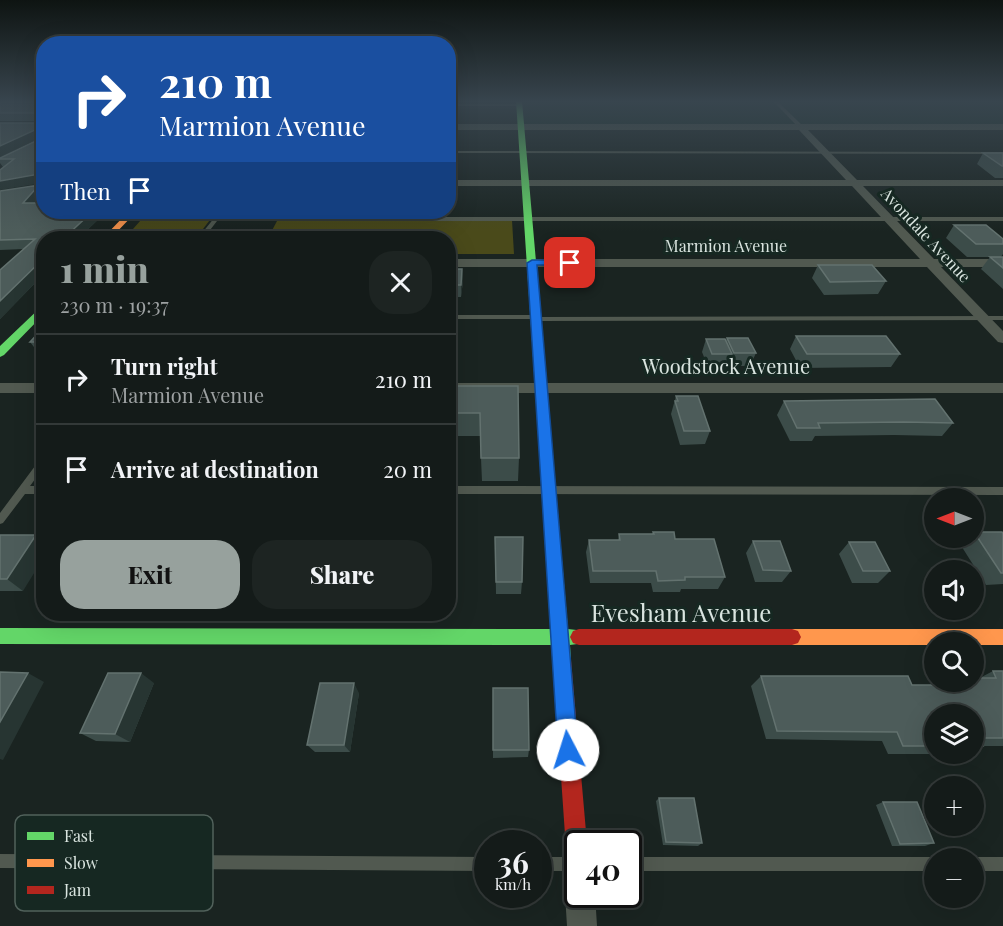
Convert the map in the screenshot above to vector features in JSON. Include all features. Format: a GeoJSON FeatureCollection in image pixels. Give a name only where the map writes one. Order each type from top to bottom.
{"type":"FeatureCollection","features":[{"type":"Feature","properties":{"kind":"street"},"geometry":{"type":"LineString","coordinates":[[522,144],[542,388],[558,637],[575,830]]}},
{"type":"Feature","properties":{"kind":"street","name":"Avondale Avenue"},"geometry":{"type":"LineString","coordinates":[[817,144],[1003,339]]}},
{"type":"Feature","properties":{"kind":"street"},"geometry":{"type":"LineString","coordinates":[[456,183],[1003,183]]}},
{"type":"Feature","properties":{"kind":"street"},"geometry":{"type":"LineString","coordinates":[[114,231],[125,219]]}},
{"type":"Feature","properties":{"kind":"street","name":"Marmion Avenue"},"geometry":{"type":"LineString","coordinates":[[456,263],[1003,263]]}},
{"type":"Feature","properties":{"kind":"street"},"geometry":{"type":"LineString","coordinates":[[0,353],[36,315]]}},
{"type":"Feature","properties":{"kind":"street"},"geometry":{"type":"LineString","coordinates":[[0,388],[36,388]]}},
{"type":"Feature","properties":{"kind":"street","name":"Woodstock Avenue"},"geometry":{"type":"LineString","coordinates":[[456,388],[1003,388]]}},
{"type":"Feature","properties":{"kind":"street","name":"Evesham Avenue"},"geometry":{"type":"LineString","coordinates":[[0,636],[1003,637]]}},
{"type":"Feature","properties":{"kind":"street"},"geometry":{"type":"LineString","coordinates":[[581,908],[582,926]]}},
{"type":"Feature","properties":{"kind":"lane"},"geometry":{"type":"LineString","coordinates":[[456,153],[1003,153]]}},
{"type":"Feature","properties":{"kind":"lane"},"geometry":{"type":"LineString","coordinates":[[206,231],[215,219],[1003,219]]}},
{"type":"Feature","properties":{"kind":"lane"},"geometry":{"type":"LineString","coordinates":[[456,317],[1003,318]]}},
{"type":"Feature","properties":{"kind":"lane"},"geometry":{"type":"LineString","coordinates":[[0,520],[36,471]]}},
{"type":"Feature","properties":{"kind":"lane"},"geometry":{"type":"LineString","coordinates":[[22,490],[36,490]]}},
{"type":"Feature","properties":{"kind":"lane"},"geometry":{"type":"LineString","coordinates":[[456,490],[1003,491]]}},
{"type":"Feature","properties":{"kind":"lane"},"geometry":{"type":"LineString","coordinates":[[0,861],[15,861]]}},
{"type":"Feature","properties":{"kind":"lane"},"geometry":{"type":"LineString","coordinates":[[213,862],[474,864]]}},
{"type":"Feature","properties":{"kind":"lane"},"geometry":{"type":"LineString","coordinates":[[642,864],[924,864]]}},
{"type":"Feature","properties":{"kind":"lane"},"geometry":{"type":"LineString","coordinates":[[984,864],[1003,864]]}},
{"type":"Feature","properties":{"kind":"shaded area"},"geometry":{"type":"Polygon","coordinates":[[[142,219],[211,219],[203,229],[133,229],[142,219]]]}},
{"type":"Feature","properties":{"kind":"shaded area"},"geometry":{"type":"Polygon","coordinates":[[[512,220],[514,254],[456,254],[456,231],[272,231],[277,221],[512,220]]]}},
{"type":"Feature","properties":{"kind":"building"},"geometry":{"type":"Polygon","coordinates":[[[29,144],[36,144],[36,175],[0,181],[0,170],[14,159],[0,158],[29,144]]]}},
{"type":"Feature","properties":{"kind":"building"},"geometry":{"type":"Polygon","coordinates":[[[983,153],[1003,153],[1003,166],[1002,166],[983,153]]]}},
{"type":"Feature","properties":{"kind":"building"},"geometry":{"type":"Polygon","coordinates":[[[36,185],[23,203],[36,203],[36,219],[84,219],[72,231],[36,231],[36,266],[0,301],[0,270],[35,239],[0,240],[0,191],[36,185]]]}},
{"type":"Feature","properties":{"kind":"building"},"geometry":{"type":"Polygon","coordinates":[[[954,225],[986,225],[1003,239],[1003,244],[976,244],[954,225]]]}},
{"type":"Feature","properties":{"kind":"building"},"geometry":{"type":"Polygon","coordinates":[[[990,257],[1003,257],[1003,268],[990,257]]]}},
{"type":"Feature","properties":{"kind":"building"},"geometry":{"type":"Polygon","coordinates":[[[818,265],[872,265],[886,281],[830,282],[818,265]]]}},
{"type":"Feature","properties":{"kind":"building"},"geometry":{"type":"Polygon","coordinates":[[[456,269],[462,269],[461,285],[456,285],[456,269]]]}},
{"type":"Feature","properties":{"kind":"building"},"geometry":{"type":"Polygon","coordinates":[[[796,336],[886,336],[900,354],[807,354],[796,336]]]}},
{"type":"Feature","properties":{"kind":"building"},"geometry":{"type":"Polygon","coordinates":[[[727,338],[748,338],[756,353],[734,353],[727,338]]]}},
{"type":"Feature","properties":{"kind":"building"},"geometry":{"type":"Polygon","coordinates":[[[706,339],[725,339],[732,354],[712,354],[706,339]]]}},
{"type":"Feature","properties":{"kind":"building"},"geometry":{"type":"Polygon","coordinates":[[[456,386],[518,386],[519,458],[481,458],[480,413],[456,413],[456,386]]]}},
{"type":"Feature","properties":{"kind":"building"},"geometry":{"type":"Polygon","coordinates":[[[676,396],[698,396],[710,431],[684,431],[675,401],[678,401],[676,396]]]}},
{"type":"Feature","properties":{"kind":"building"},"geometry":{"type":"Polygon","coordinates":[[[935,399],[953,423],[818,423],[820,428],[797,428],[784,401],[935,399]]]}},
{"type":"Feature","properties":{"kind":"building"},"geometry":{"type":"Polygon","coordinates":[[[653,532],[674,532],[675,539],[714,539],[725,577],[685,577],[685,580],[658,581],[656,571],[593,571],[589,540],[620,540],[619,534],[654,534],[653,532]]]}},
{"type":"Feature","properties":{"kind":"building"},"geometry":{"type":"Polygon","coordinates":[[[984,532],[1002,532],[1003,534],[1003,573],[984,547],[984,532]]]}},
{"type":"Feature","properties":{"kind":"building"},"geometry":{"type":"Polygon","coordinates":[[[0,535],[36,535],[7,579],[0,579],[0,535]]]}},
{"type":"Feature","properties":{"kind":"building"},"geometry":{"type":"Polygon","coordinates":[[[495,537],[523,537],[522,582],[496,582],[495,537]]]}},
{"type":"Feature","properties":{"kind":"building"},"geometry":{"type":"Polygon","coordinates":[[[753,541],[780,541],[791,571],[763,570],[753,541]]]}},
{"type":"Feature","properties":{"kind":"building"},"geometry":{"type":"Polygon","coordinates":[[[849,542],[875,542],[890,571],[863,571],[849,542]]]}},
{"type":"Feature","properties":{"kind":"building"},"geometry":{"type":"Polygon","coordinates":[[[993,671],[1003,671],[1003,738],[984,738],[984,704],[924,704],[924,746],[903,746],[897,732],[777,731],[761,676],[908,676],[912,685],[924,685],[924,692],[984,692],[984,678],[996,678],[993,671]]]}},
{"type":"Feature","properties":{"kind":"building"},"geometry":{"type":"Polygon","coordinates":[[[0,672],[28,673],[0,722],[0,672]]]}},
{"type":"Feature","properties":{"kind":"building"},"geometry":{"type":"Polygon","coordinates":[[[108,673],[141,673],[115,734],[80,733],[108,673]]]}},
{"type":"Feature","properties":{"kind":"building"},"geometry":{"type":"Polygon","coordinates":[[[320,683],[354,683],[344,745],[307,745],[320,683]]]}},
{"type":"Feature","properties":{"kind":"building"},"geometry":{"type":"Polygon","coordinates":[[[493,688],[528,688],[529,750],[493,750],[493,688]]]}},
{"type":"Feature","properties":{"kind":"building"},"geometry":{"type":"Polygon","coordinates":[[[659,798],[694,798],[702,843],[666,842],[659,798]]]}},
{"type":"Feature","properties":{"kind":"building"},"geometry":{"type":"Polygon","coordinates":[[[883,802],[917,802],[924,819],[924,836],[931,836],[934,843],[900,844],[883,802]]]}},
{"type":"Feature","properties":{"kind":"traffic: fast"},"geometry":{"type":"LineString","coordinates":[[522,144],[562,660]]}},
{"type":"Feature","properties":{"kind":"traffic: fast"},"geometry":{"type":"LineString","coordinates":[[0,353],[36,315]]}},
{"type":"Feature","properties":{"kind":"traffic: fast"},"geometry":{"type":"LineString","coordinates":[[0,636],[579,637]]}},
{"type":"Feature","properties":{"kind":"traffic: slow"},"geometry":{"type":"LineString","coordinates":[[114,231],[125,219]]}},
{"type":"Feature","properties":{"kind":"traffic: slow"},"geometry":{"type":"LineString","coordinates":[[792,637],[1003,637]]}},
{"type":"Feature","properties":{"kind":"traffic: jam"},"geometry":{"type":"LineString","coordinates":[[579,637],[792,637]]}},
{"type":"Feature","properties":{"kind":"traffic: jam"},"geometry":{"type":"LineString","coordinates":[[562,660],[575,830]]}},
{"type":"Feature","properties":{"kind":"route"},"geometry":{"type":"LineString","coordinates":[[568,750],[532,263],[570,263]]}}]}
